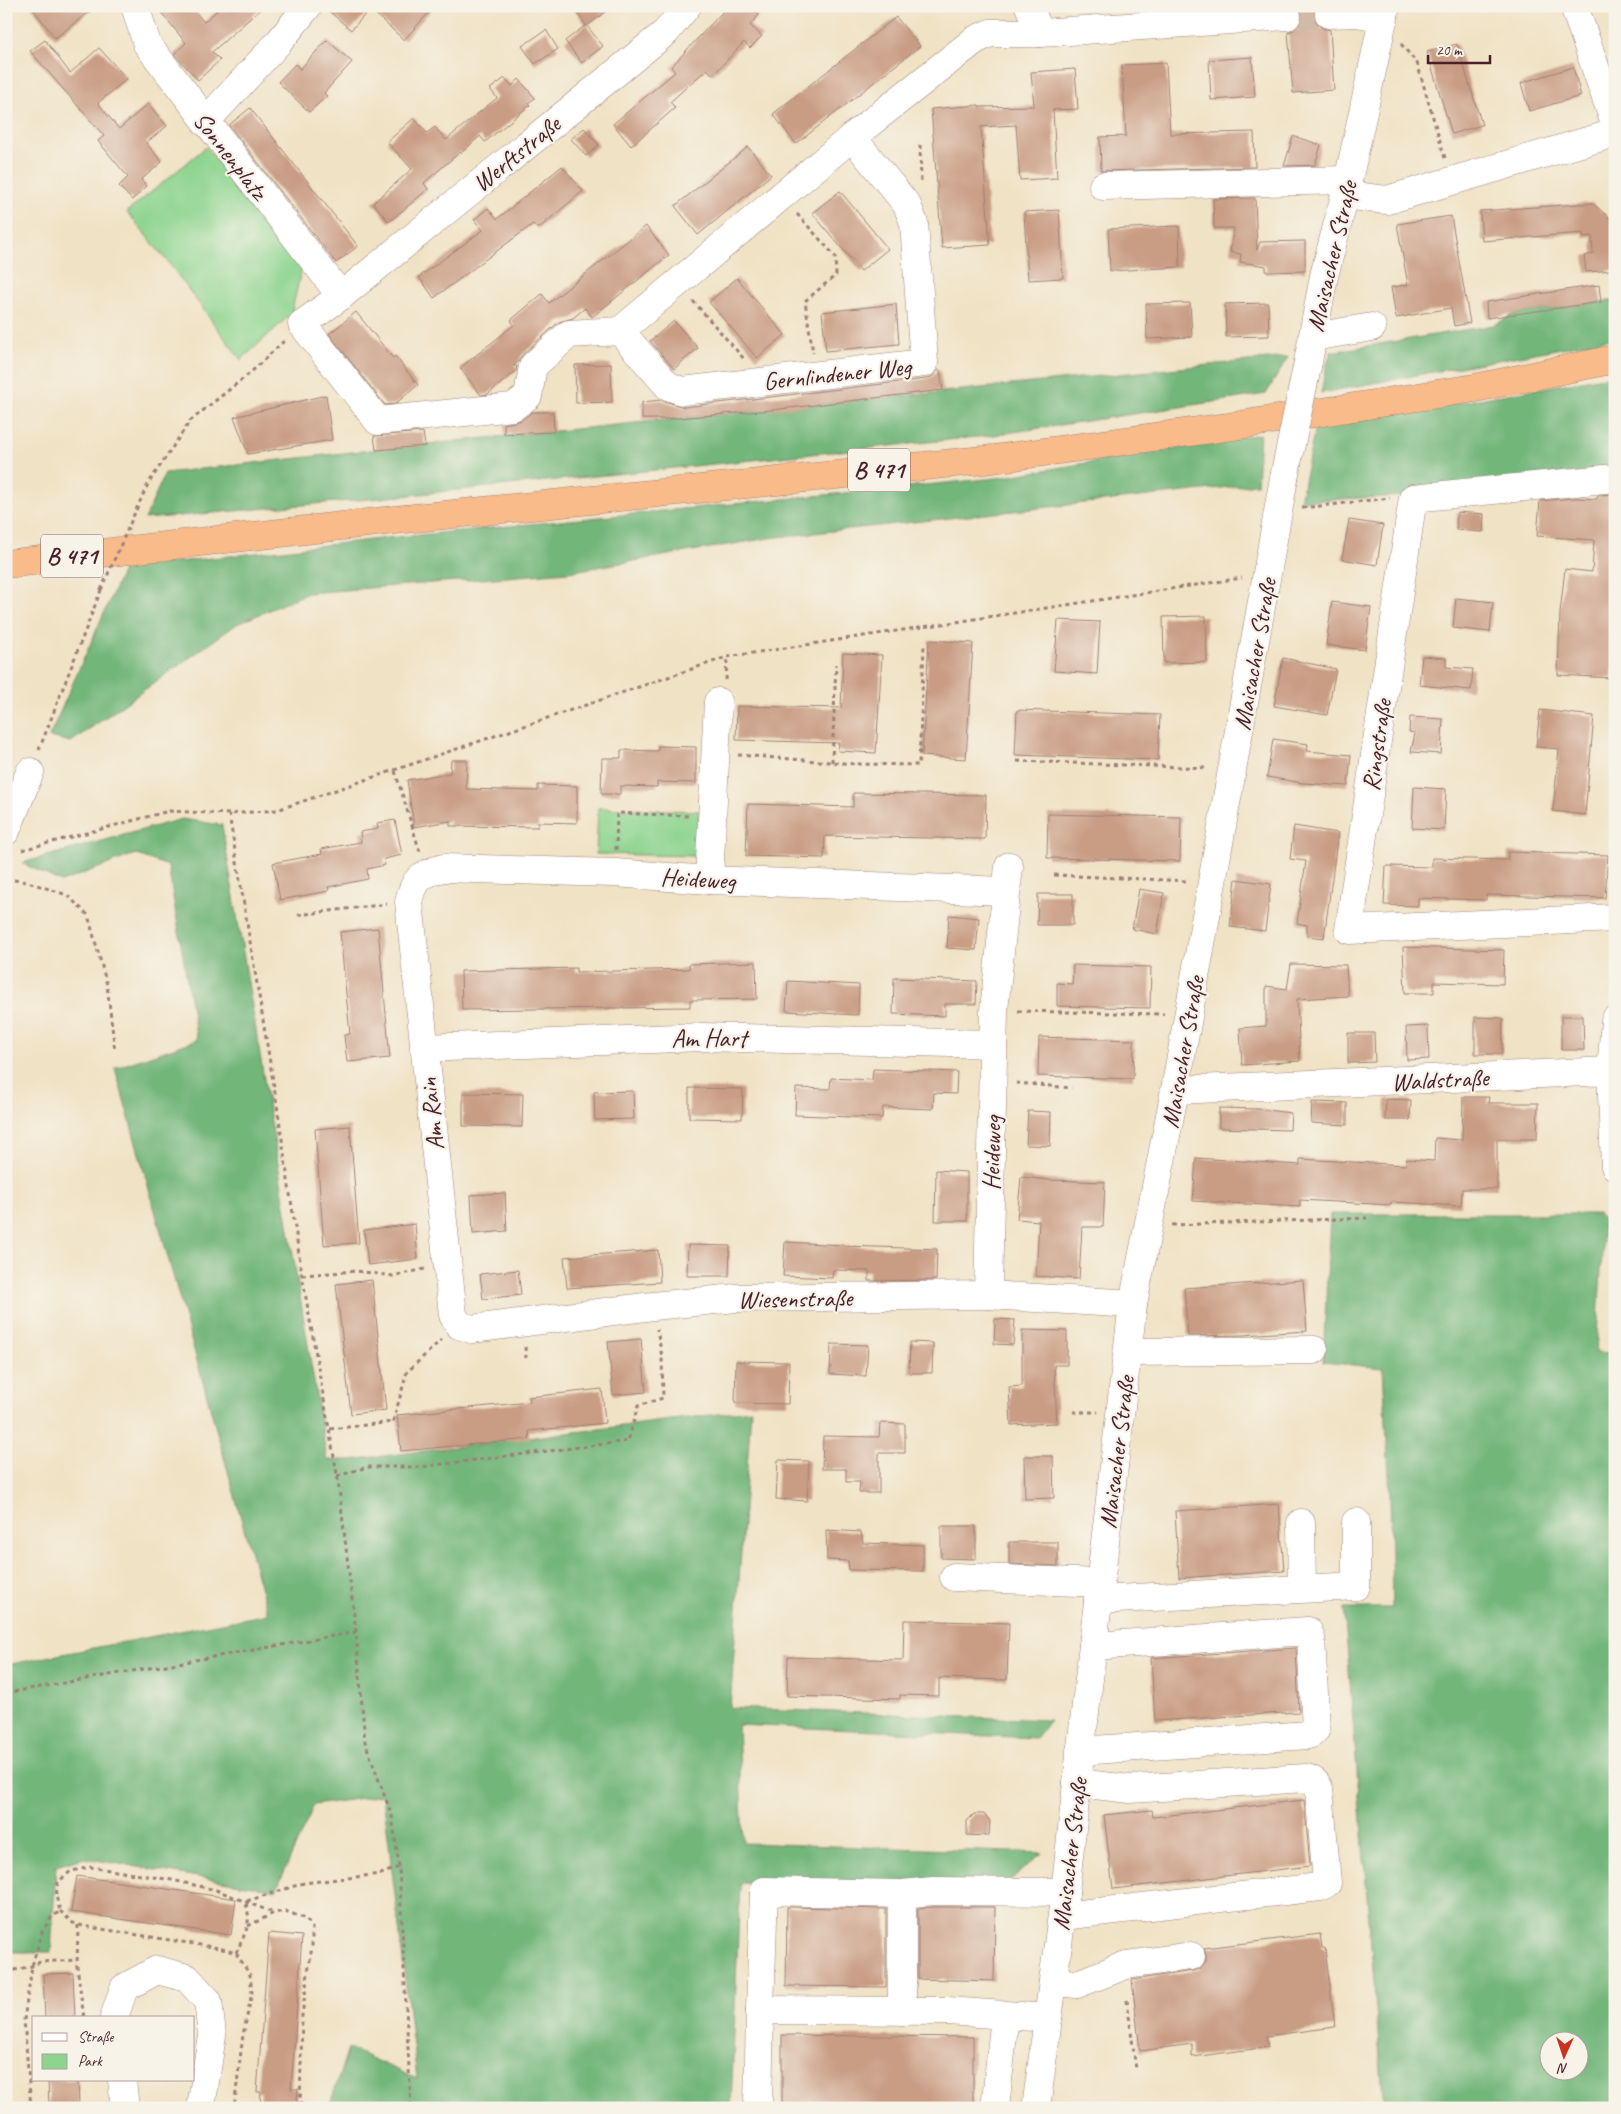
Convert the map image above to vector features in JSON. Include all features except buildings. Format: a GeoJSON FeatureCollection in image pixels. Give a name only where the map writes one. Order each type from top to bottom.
{"type":"FeatureCollection","features":[{"type":"Feature","properties":{"kind":"highway","name":"B 471"},"geometry":{"type":"LineString","coordinates":[[6,564],[385,521],[993,459],[1227,427],[1475,388],[1615,359]]}},
{"type":"Feature","properties":{"kind":"street","name":"Sonnenplatz"},"geometry":{"type":"LineString","coordinates":[[135,6],[147,44],[205,122],[341,296]]}},
{"type":"Feature","properties":{"kind":"street"},"geometry":{"type":"LineString","coordinates":[[205,122],[278,43],[308,6]]}},
{"type":"Feature","properties":{"kind":"street","name":"Werftstraße"},"geometry":{"type":"LineString","coordinates":[[302,324],[341,296],[666,32],[686,6]]}},
{"type":"Feature","properties":{"kind":"street"},"geometry":{"type":"LineString","coordinates":[[1029,6],[1040,33]]}},
{"type":"Feature","properties":{"kind":"street"},"geometry":{"type":"LineString","coordinates":[[1574,6],[1615,124]]}},
{"type":"Feature","properties":{"kind":"street"},"geometry":{"type":"LineString","coordinates":[[1329,14],[1356,13],[1383,21]]}},
{"type":"Feature","properties":{"kind":"street"},"geometry":{"type":"LineString","coordinates":[[302,324],[378,421],[512,407],[528,396],[533,366],[569,334],[620,331],[852,137],[975,40],[990,33],[1040,33],[1287,16]]}},
{"type":"Feature","properties":{"kind":"street","name":"Maisacher Straße"},"geometry":{"type":"LineString","coordinates":[[1036,2108],[1064,1904],[1080,1751],[1133,1304],[1150,1226],[1175,1090],[1268,577],[1284,478],[1324,276],[1347,188],[1383,21]]}},
{"type":"Feature","properties":{"kind":"street"},"geometry":{"type":"LineString","coordinates":[[1103,186],[1347,188],[1387,200],[1615,133]]}},
{"type":"Feature","properties":{"kind":"street","name":"Gernlindener Weg"},"geometry":{"type":"LineString","coordinates":[[620,331],[668,386],[682,391],[924,363],[914,223],[907,204],[852,137]]}},
{"type":"Feature","properties":{"kind":"street"},"geometry":{"type":"LineString","coordinates":[[1310,350],[1372,327]]}},
{"type":"Feature","properties":{"kind":"street"},"geometry":{"type":"LineString","coordinates":[[1413,498],[1615,478]]}},
{"type":"Feature","properties":{"kind":"street","name":"Ringstraße"},"geometry":{"type":"LineString","coordinates":[[1413,498],[1349,930],[1615,918]]}},
{"type":"Feature","properties":{"kind":"street"},"geometry":{"type":"LineString","coordinates":[[709,880],[718,702]]}},
{"type":"Feature","properties":{"kind":"street"},"geometry":{"type":"LineString","coordinates":[[11,841],[30,772]]}},
{"type":"Feature","properties":{"kind":"street","name":"Heideweg"},"geometry":{"type":"LineString","coordinates":[[426,872],[443,868],[615,873],[709,880],[1008,879],[994,1010],[988,1295]]}},
{"type":"Feature","properties":{"kind":"street"},"geometry":{"type":"LineString","coordinates":[[409,902],[413,884],[426,872]]}},
{"type":"Feature","properties":{"kind":"street","name":"Am Rain"},"geometry":{"type":"LineString","coordinates":[[409,902],[453,1315],[459,1325]]}},
{"type":"Feature","properties":{"kind":"street"},"geometry":{"type":"LineString","coordinates":[[1615,1020],[1611,1071],[1615,1166]]}},
{"type":"Feature","properties":{"kind":"street","name":"Am Hart"},"geometry":{"type":"LineString","coordinates":[[424,1048],[702,1037],[993,1044]]}},
{"type":"Feature","properties":{"kind":"street","name":"Waldstraße"},"geometry":{"type":"LineString","coordinates":[[1175,1090],[1611,1071]]}},
{"type":"Feature","properties":{"kind":"street","name":"Wiesenstraße"},"geometry":{"type":"LineString","coordinates":[[459,1325],[472,1329],[653,1306],[736,1298],[988,1295],[1133,1304]]}},
{"type":"Feature","properties":{"kind":"street"},"geometry":{"type":"LineString","coordinates":[[1128,1352],[1314,1350]]}},
{"type":"Feature","properties":{"kind":"street"},"geometry":{"type":"LineString","coordinates":[[954,1577],[1099,1591],[1356,1586],[1356,1522]]}},
{"type":"Feature","properties":{"kind":"street"},"geometry":{"type":"LineString","coordinates":[[1301,1523],[1302,1588]]}},
{"type":"Feature","properties":{"kind":"street"},"geometry":{"type":"LineString","coordinates":[[1080,1751],[1311,1734],[1316,1729],[1310,1633],[1308,1631],[1093,1646]]}},
{"type":"Feature","properties":{"kind":"street"},"geometry":{"type":"LineString","coordinates":[[758,2108],[764,1891],[902,1894],[933,1891],[1064,1904],[1320,1888],[1327,1883],[1319,1790],[1318,1784],[1311,1779],[1130,1789],[1077,1784]]}},
{"type":"Feature","properties":{"kind":"street"},"geometry":{"type":"LineString","coordinates":[[902,1894],[902,2011]]}},
{"type":"Feature","properties":{"kind":"street"},"geometry":{"type":"LineString","coordinates":[[1053,1982],[1077,1984],[1126,1965],[1191,1956]]}},
{"type":"Feature","properties":{"kind":"street"},"geometry":{"type":"LineString","coordinates":[[115,2016],[124,1988],[157,1970],[187,1978],[208,2002],[212,2035],[201,2108]]}},
{"type":"Feature","properties":{"kind":"street"},"geometry":{"type":"LineString","coordinates":[[760,2010],[947,2011],[1048,2018]]}},
{"type":"Feature","properties":{"kind":"street"},"geometry":{"type":"LineString","coordinates":[[995,2108],[1005,2016]]}},
{"type":"Feature","properties":{"kind":"street"},"geometry":{"type":"LineString","coordinates":[[122,2082],[125,2108]]}},
{"type":"Feature","properties":{"kind":"path"},"geometry":{"type":"LineString","coordinates":[[1383,21],[1417,63],[1452,182]]}},
{"type":"Feature","properties":{"kind":"path"},"geometry":{"type":"LineString","coordinates":[[907,204],[922,191],[920,145]]}},
{"type":"Feature","properties":{"kind":"path"},"geometry":{"type":"LineString","coordinates":[[782,196],[835,256],[836,274],[805,301],[817,376]]}},
{"type":"Feature","properties":{"kind":"path"},"geometry":{"type":"LineString","coordinates":[[676,283],[764,381]]}},
{"type":"Feature","properties":{"kind":"path"},"geometry":{"type":"LineString","coordinates":[[30,772],[100,590],[148,484],[190,421],[250,373],[302,324]]}},
{"type":"Feature","properties":{"kind":"path"},"geometry":{"type":"LineString","coordinates":[[1279,510],[1398,497],[1413,498]]}},
{"type":"Feature","properties":{"kind":"path"},"geometry":{"type":"LineString","coordinates":[[11,841],[169,811],[229,814],[277,810],[727,657],[1247,578],[1268,577]]}},
{"type":"Feature","properties":{"kind":"path"},"geometry":{"type":"LineString","coordinates":[[715,754],[832,762],[919,765],[924,646]]}},
{"type":"Feature","properties":{"kind":"path"},"geometry":{"type":"LineString","coordinates":[[832,762],[836,664]]}},
{"type":"Feature","properties":{"kind":"path"},"geometry":{"type":"LineString","coordinates":[[1017,760],[1233,769]]}},
{"type":"Feature","properties":{"kind":"path"},"geometry":{"type":"LineString","coordinates":[[395,771],[426,872]]}},
{"type":"Feature","properties":{"kind":"path"},"geometry":{"type":"LineString","coordinates":[[615,873],[617,813],[712,816]]}},
{"type":"Feature","properties":{"kind":"path"},"geometry":{"type":"LineString","coordinates":[[229,814],[277,1105],[302,1275],[337,1476],[356,1632],[365,1742],[392,1816],[400,1867],[411,2108]]}},
{"type":"Feature","properties":{"kind":"path"},"geometry":{"type":"LineString","coordinates":[[1054,875],[1213,882]]}},
{"type":"Feature","properties":{"kind":"path"},"geometry":{"type":"LineString","coordinates":[[6,879],[28,882],[67,895],[88,915],[107,985],[115,1051]]}},
{"type":"Feature","properties":{"kind":"path"},"geometry":{"type":"LineString","coordinates":[[298,915],[409,902]]}},
{"type":"Feature","properties":{"kind":"path"},"geometry":{"type":"LineString","coordinates":[[994,1010],[1170,1014]]}},
{"type":"Feature","properties":{"kind":"path"},"geometry":{"type":"LineString","coordinates":[[992,1081],[1072,1088]]}},
{"type":"Feature","properties":{"kind":"path"},"geometry":{"type":"LineString","coordinates":[[1150,1226],[1367,1218]]}},
{"type":"Feature","properties":{"kind":"path"},"geometry":{"type":"LineString","coordinates":[[302,1275],[356,1271],[393,1276],[447,1263]]}},
{"type":"Feature","properties":{"kind":"path"},"geometry":{"type":"LineString","coordinates":[[337,1476],[367,1467],[420,1467],[628,1441],[638,1406],[663,1398],[662,1358],[653,1306]]}},
{"type":"Feature","properties":{"kind":"path"},"geometry":{"type":"LineString","coordinates":[[330,1429],[393,1422],[407,1372],[431,1347],[459,1325]]}},
{"type":"Feature","properties":{"kind":"path"},"geometry":{"type":"LineString","coordinates":[[6,1693],[356,1632]]}},
{"type":"Feature","properties":{"kind":"path"},"geometry":{"type":"LineString","coordinates":[[32,2108],[24,2020],[32,1966],[42,1932],[51,1918],[60,1911],[56,1896],[58,1882],[71,1871],[91,1867],[172,1880],[216,1890],[274,1913]]}},
{"type":"Feature","properties":{"kind":"path"},"geometry":{"type":"LineString","coordinates":[[246,1901],[304,1883],[381,1874],[400,1867]]}},
{"type":"Feature","properties":{"kind":"path"},"geometry":{"type":"LineString","coordinates":[[236,1953],[248,1926],[250,1914],[246,1901]]}},
{"type":"Feature","properties":{"kind":"path"},"geometry":{"type":"LineString","coordinates":[[248,1926],[274,1913],[285,1911],[306,1919],[312,1928],[312,1946],[302,2014],[300,2108]]}},
{"type":"Feature","properties":{"kind":"path"},"geometry":{"type":"LineString","coordinates":[[78,1925],[77,1960],[84,2016]]}},
{"type":"Feature","properties":{"kind":"path"},"geometry":{"type":"LineString","coordinates":[[6,1972],[32,1966],[40,1962],[77,1960]]}},
{"type":"Feature","properties":{"kind":"path"},"geometry":{"type":"LineString","coordinates":[[1127,2000],[1136,2069]]}},
{"type":"Feature","properties":{"kind":"green space"},"geometry":{"type":"Polygon","coordinates":[[[206,147],[302,267],[291,314],[241,360],[171,266],[127,212],[206,147]]]}},
{"type":"Feature","properties":{"kind":"green space"},"geometry":{"type":"Polygon","coordinates":[[[1615,300],[1615,338],[1321,393],[1331,352],[1494,325],[1515,314],[1615,300]]]}},
{"type":"Feature","properties":{"kind":"green space"},"geometry":{"type":"Polygon","coordinates":[[[1288,357],[1266,394],[987,436],[381,498],[145,519],[165,473],[388,448],[1288,357]]]}},
{"type":"Feature","properties":{"kind":"green space"},"geometry":{"type":"Polygon","coordinates":[[[1615,375],[1615,470],[1407,496],[1300,501],[1315,428],[1615,375]]]}},
{"type":"Feature","properties":{"kind":"green space"},"geometry":{"type":"Polygon","coordinates":[[[1260,434],[1257,484],[769,538],[568,572],[308,593],[237,624],[71,742],[49,737],[124,568],[388,538],[997,478],[1260,434]]]}},
{"type":"Feature","properties":{"kind":"green space"},"geometry":{"type":"Polygon","coordinates":[[[598,808],[699,811],[697,856],[596,854],[598,808]]]}},
{"type":"Feature","properties":{"kind":"green space"},"geometry":{"type":"Polygon","coordinates":[[[182,819],[222,825],[327,1460],[351,1460],[751,1410],[730,1708],[1050,1720],[1036,1738],[738,1725],[743,1843],[1042,1853],[1002,1887],[740,1883],[731,2108],[329,2108],[348,2048],[417,2079],[383,1795],[314,1805],[276,1890],[84,1858],[56,1866],[51,1952],[6,1952],[6,1665],[268,1614],[115,1068],[197,1040],[168,866],[135,854],[61,882],[22,863],[182,819]]]}},
{"type":"Feature","properties":{"kind":"green space"},"geometry":{"type":"Polygon","coordinates":[[[1330,1214],[1598,1214],[1604,1220],[1596,1353],[1615,1354],[1615,2108],[1384,2108],[1344,1608],[1392,1608],[1390,1494],[1383,1368],[1323,1362],[1330,1214]]]}},
{"type":"Feature","properties":{"kind":"tunnel"},"geometry":{"type":"LineString","coordinates":[[1287,16],[1329,14]]}}]}
